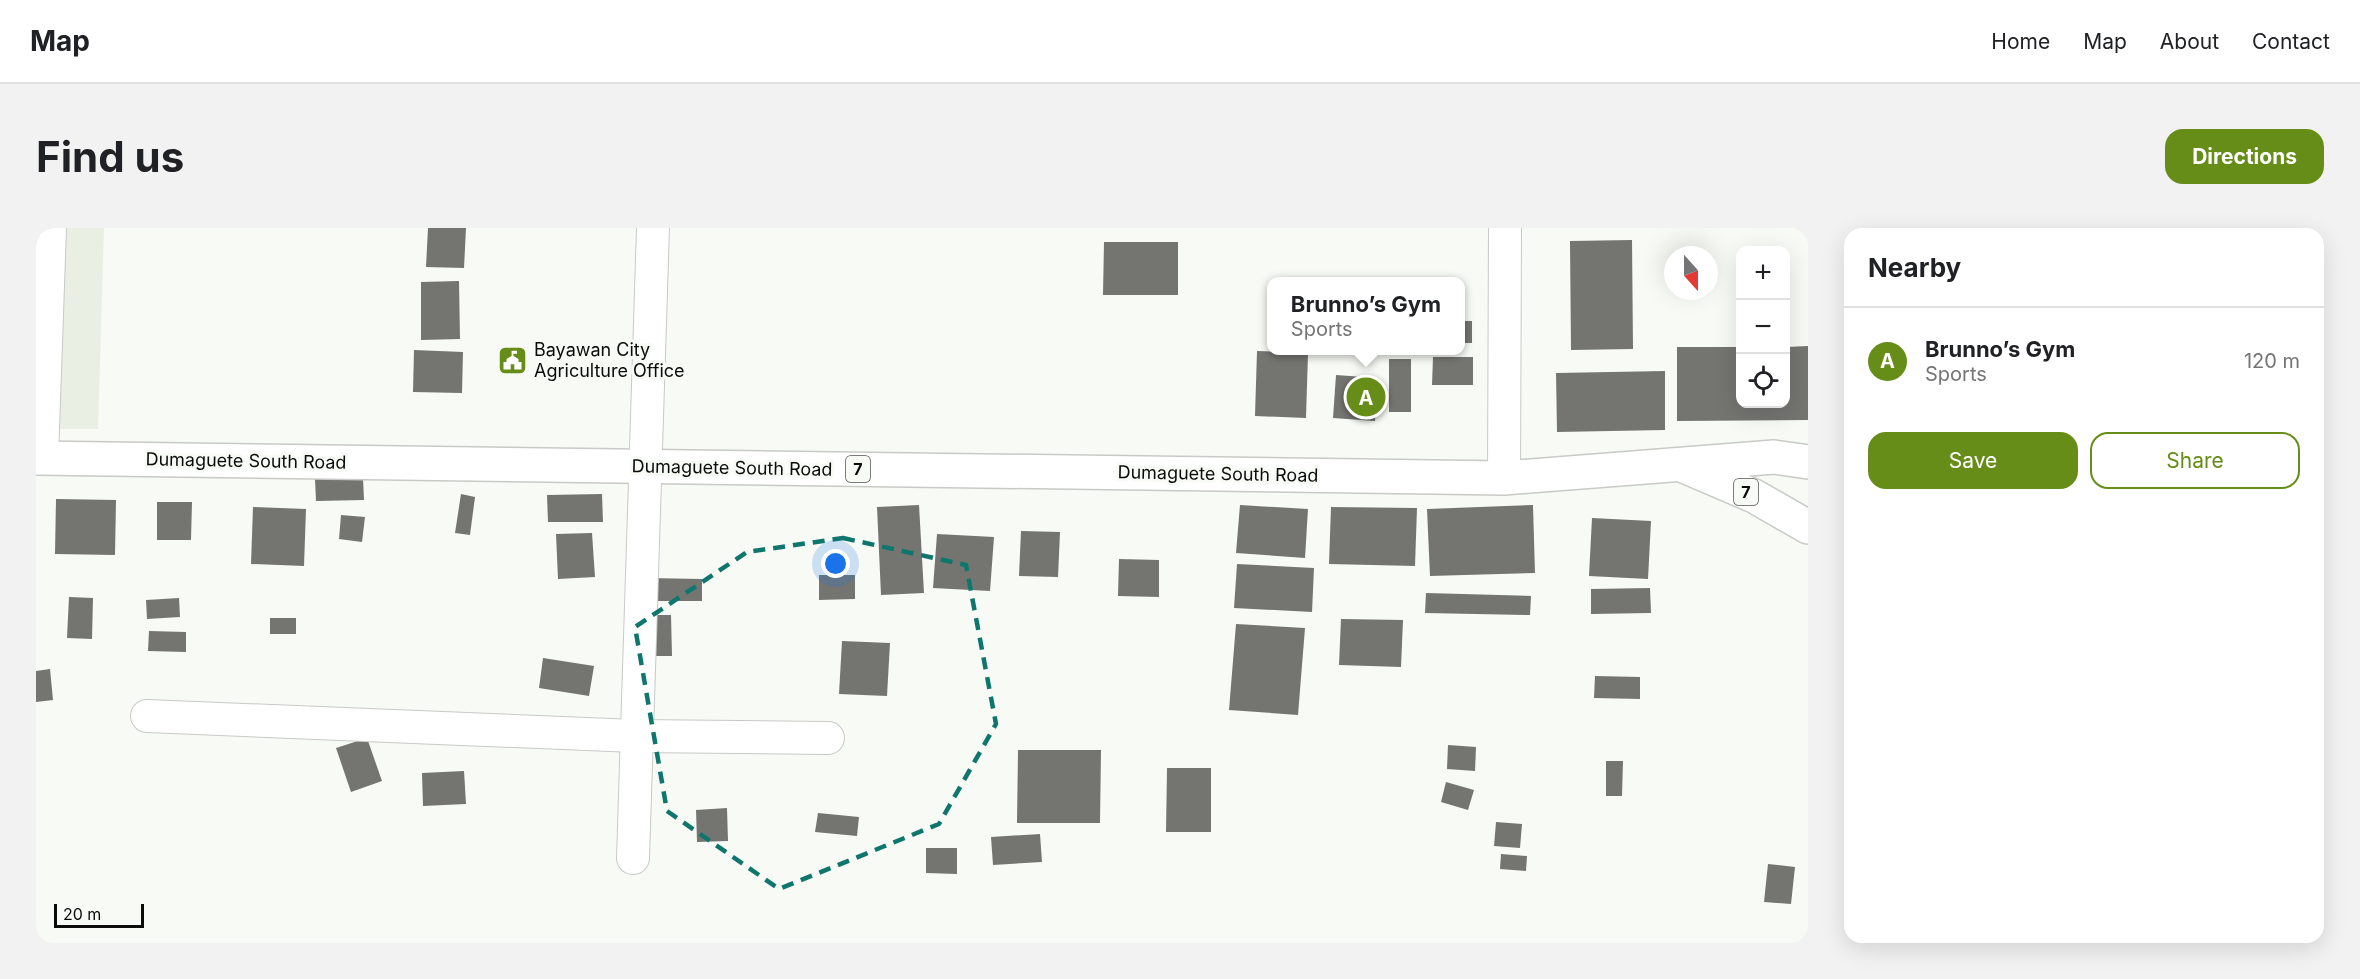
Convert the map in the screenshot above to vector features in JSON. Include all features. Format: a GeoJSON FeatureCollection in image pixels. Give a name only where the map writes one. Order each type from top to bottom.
{"type":"FeatureCollection","features":[{"type":"Feature","properties":{"kind":"highway","name":"Dumaguete South Road"},"geometry":{"type":"LineString","coordinates":[[39,458],[1504,478],[1774,457],[1808,462]]}},
{"type":"Feature","properties":{"kind":"highway","name":"Dumaguete South Road"},"geometry":{"type":"LineString","coordinates":[[1680,465],[1754,496],[1808,527]]}},
{"type":"Feature","properties":{"kind":"street"},"geometry":{"type":"LineString","coordinates":[[39,458],[50,228]]}},
{"type":"Feature","properties":{"kind":"street"},"geometry":{"type":"LineString","coordinates":[[633,858],[635,736],[653,228]]}},
{"type":"Feature","properties":{"kind":"street"},"geometry":{"type":"LineString","coordinates":[[1504,478],[1505,228]]}},
{"type":"Feature","properties":{"kind":"street"},"geometry":{"type":"LineString","coordinates":[[147,716],[635,736],[828,738]]}},
{"type":"Feature","properties":{"kind":"highlighted area"},"geometry":{"type":"Polygon","coordinates":[[[843,538],[966,565],[996,724],[939,824],[779,889],[667,811],[635,627],[747,552],[843,538]]]}},
{"type":"Feature","properties":{"kind":"shaded area"},"geometry":{"type":"Polygon","coordinates":[[[36,228],[104,228],[98,429],[36,429],[36,228]]]}},
{"type":"Feature","properties":{"kind":"building"},"geometry":{"type":"Polygon","coordinates":[[[428,228],[466,228],[464,268],[426,267],[428,228]]]}},
{"type":"Feature","properties":{"kind":"building"},"geometry":{"type":"Polygon","coordinates":[[[1632,240],[1633,349],[1571,350],[1570,241],[1632,240]]]}},
{"type":"Feature","properties":{"kind":"building"},"geometry":{"type":"Polygon","coordinates":[[[1104,242],[1178,242],[1178,295],[1103,295],[1104,242]]]}},
{"type":"Feature","properties":{"kind":"building"},"geometry":{"type":"Polygon","coordinates":[[[459,281],[460,339],[421,340],[421,282],[459,281]]]}},
{"type":"Feature","properties":{"kind":"building"},"geometry":{"type":"Polygon","coordinates":[[[1465,321],[1472,321],[1472,343],[1465,343],[1465,321]]]}},
{"type":"Feature","properties":{"kind":"building"},"geometry":{"type":"Polygon","coordinates":[[[1808,346],[1808,420],[1677,421],[1677,347],[1736,347],[1736,408],[1790,408],[1790,347],[1808,346]]]}},
{"type":"Feature","properties":{"kind":"building"},"geometry":{"type":"Polygon","coordinates":[[[414,350],[463,352],[462,393],[413,392],[414,350]]]}},
{"type":"Feature","properties":{"kind":"building"},"geometry":{"type":"Polygon","coordinates":[[[1257,351],[1267,351],[1267,355],[1308,355],[1306,418],[1255,416],[1257,351]]]}},
{"type":"Feature","properties":{"kind":"building"},"geometry":{"type":"Polygon","coordinates":[[[1433,357],[1473,357],[1473,385],[1432,385],[1433,357]]]}},
{"type":"Feature","properties":{"kind":"building"},"geometry":{"type":"Polygon","coordinates":[[[1389,359],[1411,359],[1411,412],[1389,412],[1389,359]]]}},
{"type":"Feature","properties":{"kind":"building"},"geometry":{"type":"Polygon","coordinates":[[[1665,371],[1665,430],[1557,432],[1556,373],[1665,371]]]}},
{"type":"Feature","properties":{"kind":"building"},"geometry":{"type":"Polygon","coordinates":[[[1336,375],[1378,378],[1375,421],[1333,418],[1336,375]]]}},
{"type":"Feature","properties":{"kind":"building"},"geometry":{"type":"Polygon","coordinates":[[[363,478],[364,500],[316,501],[315,479],[363,478]]]}},
{"type":"Feature","properties":{"kind":"building"},"geometry":{"type":"Polygon","coordinates":[[[461,494],[475,497],[470,535],[455,533],[461,494]]]}},
{"type":"Feature","properties":{"kind":"building"},"geometry":{"type":"Polygon","coordinates":[[[602,494],[603,522],[548,522],[547,495],[602,494]]]}},
{"type":"Feature","properties":{"kind":"building"},"geometry":{"type":"Polygon","coordinates":[[[56,499],[116,500],[115,555],[55,554],[56,499]]]}},
{"type":"Feature","properties":{"kind":"building"},"geometry":{"type":"Polygon","coordinates":[[[157,502],[192,502],[191,540],[157,540],[157,502]]]}},
{"type":"Feature","properties":{"kind":"building"},"geometry":{"type":"Polygon","coordinates":[[[919,505],[924,593],[881,595],[877,507],[919,505]]]}},
{"type":"Feature","properties":{"kind":"building"},"geometry":{"type":"Polygon","coordinates":[[[1240,505],[1308,509],[1305,558],[1236,553],[1240,505]]]}},
{"type":"Feature","properties":{"kind":"building"},"geometry":{"type":"Polygon","coordinates":[[[1533,505],[1535,573],[1430,576],[1427,509],[1533,505]]]}},
{"type":"Feature","properties":{"kind":"building"},"geometry":{"type":"Polygon","coordinates":[[[253,507],[306,509],[304,566],[251,564],[253,507]]]}},
{"type":"Feature","properties":{"kind":"building"},"geometry":{"type":"Polygon","coordinates":[[[1331,507],[1417,508],[1415,566],[1329,564],[1331,507]]]}},
{"type":"Feature","properties":{"kind":"building"},"geometry":{"type":"Polygon","coordinates":[[[341,515],[365,517],[362,542],[339,539],[341,515]]]}},
{"type":"Feature","properties":{"kind":"building"},"geometry":{"type":"Polygon","coordinates":[[[1592,518],[1651,521],[1648,579],[1589,576],[1592,518]]]}},
{"type":"Feature","properties":{"kind":"building"},"geometry":{"type":"Polygon","coordinates":[[[1021,531],[1060,532],[1058,577],[1019,576],[1021,531]]]}},
{"type":"Feature","properties":{"kind":"building"},"geometry":{"type":"Polygon","coordinates":[[[592,533],[595,577],[558,579],[556,534],[592,533]]]}},
{"type":"Feature","properties":{"kind":"building"},"geometry":{"type":"Polygon","coordinates":[[[937,534],[994,537],[990,591],[933,588],[937,534]]]}},
{"type":"Feature","properties":{"kind":"building"},"geometry":{"type":"Polygon","coordinates":[[[1119,559],[1159,560],[1159,597],[1118,596],[1119,559]]]}},
{"type":"Feature","properties":{"kind":"building"},"geometry":{"type":"Polygon","coordinates":[[[1237,564],[1314,568],[1312,612],[1234,608],[1237,564]]]}},
{"type":"Feature","properties":{"kind":"building"},"geometry":{"type":"Polygon","coordinates":[[[819,575],[855,575],[855,599],[819,600],[819,575]]]}},
{"type":"Feature","properties":{"kind":"building"},"geometry":{"type":"Polygon","coordinates":[[[647,578],[702,579],[702,601],[647,601],[647,578]]]}},
{"type":"Feature","properties":{"kind":"building"},"geometry":{"type":"Polygon","coordinates":[[[1650,588],[1651,613],[1591,614],[1591,589],[1650,588]]]}},
{"type":"Feature","properties":{"kind":"building"},"geometry":{"type":"Polygon","coordinates":[[[1426,593],[1531,596],[1530,615],[1425,613],[1426,593]]]}},
{"type":"Feature","properties":{"kind":"building"},"geometry":{"type":"Polygon","coordinates":[[[69,597],[93,598],[92,639],[67,638],[69,597]]]}},
{"type":"Feature","properties":{"kind":"building"},"geometry":{"type":"Polygon","coordinates":[[[179,598],[180,617],[147,619],[146,600],[179,598]]]}},
{"type":"Feature","properties":{"kind":"building"},"geometry":{"type":"Polygon","coordinates":[[[647,615],[671,615],[672,656],[647,656],[647,615]]]}},
{"type":"Feature","properties":{"kind":"building"},"geometry":{"type":"Polygon","coordinates":[[[270,618],[296,618],[296,634],[270,634],[270,618]]]}},
{"type":"Feature","properties":{"kind":"building"},"geometry":{"type":"Polygon","coordinates":[[[1341,619],[1403,620],[1401,667],[1339,665],[1341,619]]]}},
{"type":"Feature","properties":{"kind":"building"},"geometry":{"type":"Polygon","coordinates":[[[1236,624],[1305,628],[1298,715],[1229,710],[1236,624]]]}},
{"type":"Feature","properties":{"kind":"building"},"geometry":{"type":"Polygon","coordinates":[[[149,631],[186,632],[186,652],[148,651],[149,631]]]}},
{"type":"Feature","properties":{"kind":"building"},"geometry":{"type":"Polygon","coordinates":[[[842,641],[890,643],[887,696],[839,694],[842,641]]]}},
{"type":"Feature","properties":{"kind":"building"},"geometry":{"type":"Polygon","coordinates":[[[543,658],[594,666],[589,696],[539,688],[543,658]]]}},
{"type":"Feature","properties":{"kind":"building"},"geometry":{"type":"Polygon","coordinates":[[[50,669],[53,700],[36,702],[36,671],[50,669]]]}},
{"type":"Feature","properties":{"kind":"building"},"geometry":{"type":"Polygon","coordinates":[[[1595,676],[1640,677],[1640,699],[1594,698],[1595,676]]]}},
{"type":"Feature","properties":{"kind":"building"},"geometry":{"type":"Polygon","coordinates":[[[367,738],[382,781],[351,792],[336,748],[367,738]]]}},
{"type":"Feature","properties":{"kind":"building"},"geometry":{"type":"Polygon","coordinates":[[[1448,745],[1476,747],[1475,771],[1447,769],[1448,745]]]}},
{"type":"Feature","properties":{"kind":"building"},"geometry":{"type":"Polygon","coordinates":[[[1018,750],[1101,750],[1100,823],[1017,823],[1018,750]]]}},
{"type":"Feature","properties":{"kind":"building"},"geometry":{"type":"Polygon","coordinates":[[[1606,761],[1623,761],[1622,796],[1606,796],[1606,761]]]}},
{"type":"Feature","properties":{"kind":"building"},"geometry":{"type":"Polygon","coordinates":[[[1167,768],[1211,768],[1211,832],[1166,832],[1167,768]]]}},
{"type":"Feature","properties":{"kind":"building"},"geometry":{"type":"Polygon","coordinates":[[[464,771],[466,804],[423,806],[422,773],[464,771]]]}},
{"type":"Feature","properties":{"kind":"building"},"geometry":{"type":"Polygon","coordinates":[[[1446,782],[1474,790],[1468,810],[1441,802],[1446,782]]]}},
{"type":"Feature","properties":{"kind":"building"},"geometry":{"type":"Polygon","coordinates":[[[727,808],[728,841],[697,842],[696,810],[727,808]]]}},
{"type":"Feature","properties":{"kind":"building"},"geometry":{"type":"Polygon","coordinates":[[[818,813],[859,817],[857,836],[815,832],[818,813]]]}},
{"type":"Feature","properties":{"kind":"building"},"geometry":{"type":"Polygon","coordinates":[[[1496,822],[1522,824],[1520,848],[1494,846],[1496,822]]]}},
{"type":"Feature","properties":{"kind":"building"},"geometry":{"type":"Polygon","coordinates":[[[1040,834],[1042,862],[993,865],[991,837],[1040,834]]]}},
{"type":"Feature","properties":{"kind":"building"},"geometry":{"type":"Polygon","coordinates":[[[926,848],[957,848],[957,874],[926,873],[926,848]]]}},
{"type":"Feature","properties":{"kind":"building"},"geometry":{"type":"Polygon","coordinates":[[[1501,854],[1527,856],[1526,871],[1500,869],[1501,854]]]}},
{"type":"Feature","properties":{"kind":"building"},"geometry":{"type":"Polygon","coordinates":[[[1768,864],[1795,867],[1791,904],[1764,902],[1768,864]]]}},
{"type":"Feature","properties":{"kind":"place","name":"Bayawan City Agriculture Office"},"geometry":{"type":"Point","coordinates":[513,360]}},
{"type":"Feature","properties":{"kind":"place","name":"Brunno’s Gym"},"geometry":{"type":"Point","coordinates":[1366,397]}}]}
